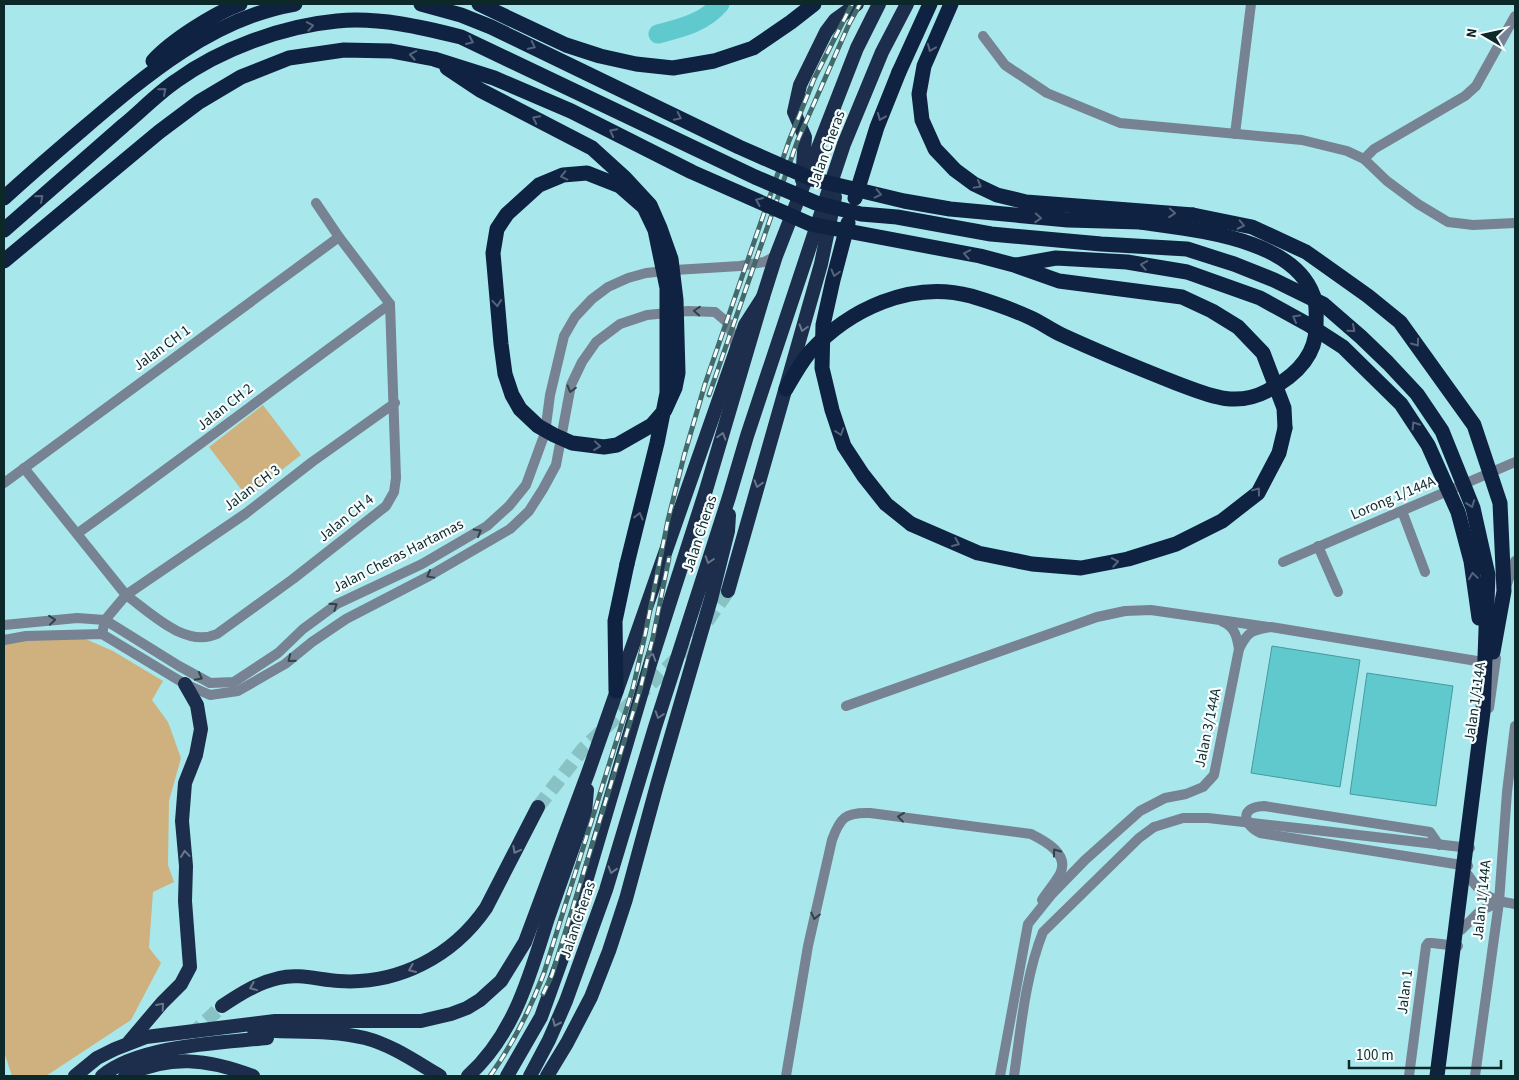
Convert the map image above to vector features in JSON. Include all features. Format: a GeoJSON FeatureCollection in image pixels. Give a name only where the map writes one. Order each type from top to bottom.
{"type":"FeatureCollection","features":[{"type":"Feature","properties":{"kind":"highway"},"geometry":{"type":"LineString","coordinates":[[107,109],[157,55],[190,32],[240,4]]}},
{"type":"Feature","properties":{"kind":"highway"},"geometry":{"type":"LineString","coordinates":[[4,198],[107,109],[168,60],[202,39],[243,18],[275,7],[295,4]]}},
{"type":"Feature","properties":{"kind":"highway"},"geometry":{"type":"LineString","coordinates":[[421,4],[462,15],[492,26],[739,147],[812,179],[904,201],[950,209],[1068,220],[1140,222],[1192,230],[1248,242],[1278,255],[1295,269],[1309,286],[1315,301],[1316,336],[1310,352],[1302,365],[1291,376],[1257,396],[1242,400],[1207,395],[1060,334],[1031,318],[1000,306],[970,296],[938,291],[910,293],[882,301],[861,312],[826,336],[808,355],[786,389]]}},
{"type":"Feature","properties":{"kind":"highway"},"geometry":{"type":"LineString","coordinates":[[479,4],[566,45],[600,56],[636,64],[673,68],[714,61],[753,48],[814,4]]}},
{"type":"Feature","properties":{"kind":"highway"},"geometry":{"type":"LineString","coordinates":[[800,196],[805,137],[794,112],[800,85],[826,32],[835,20],[857,4]]}},
{"type":"Feature","properties":{"kind":"highway","name":"Jalan Cheras"},"geometry":{"type":"LineString","coordinates":[[507,1076],[541,1017],[569,940],[648,670],[706,490],[776,256],[857,48],[879,4]]}},
{"type":"Feature","properties":{"kind":"highway","name":"Jalan Cheras"},"geometry":{"type":"LineString","coordinates":[[530,1076],[549,1040],[566,1001],[606,890],[655,727],[730,497],[747,436],[844,144],[882,52],[907,4]]}},
{"type":"Feature","properties":{"kind":"highway"},"geometry":{"type":"LineString","coordinates":[[4,260],[159,132],[199,102],[241,77],[289,58],[344,50],[391,52],[434,59],[494,78],[570,111],[692,172],[810,224],[980,256],[1014,265],[1059,281],[1182,297],[1212,310],[1238,327],[1263,353],[1284,408],[1285,428],[1279,453],[1258,493],[1222,521],[1176,544],[1128,560],[1081,568],[1032,564],[978,553],[911,524],[886,504],[863,475],[844,446],[832,410],[822,368],[823,325],[833,280],[868,153],[899,72],[930,4]]}},
{"type":"Feature","properties":{"kind":"highway"},"geometry":{"type":"LineString","coordinates":[[951,4],[924,66],[918,94],[922,120],[936,149],[955,170],[974,184],[997,195],[1026,202],[1193,214],[1252,227],[1306,252],[1368,296],[1400,322],[1474,425],[1500,503],[1504,591],[1483,712],[1436,1076]]}},
{"type":"Feature","properties":{"kind":"highway"},"geometry":{"type":"LineString","coordinates":[[4,230],[176,81],[212,60],[253,40],[295,28],[338,21],[377,22],[418,26],[461,36],[756,177],[816,203],[860,214],[897,218],[991,234],[1101,244],[1187,249],[1234,264],[1274,280],[1323,304],[1361,337],[1412,388],[1442,431],[1473,508],[1488,575],[1483,712]]}},
{"type":"Feature","properties":{"kind":"highway"},"geometry":{"type":"LineString","coordinates":[[434,59],[480,90],[592,148],[625,178],[650,205],[671,259],[676,300],[678,374],[675,388],[665,410],[661,415],[652,425],[617,444],[604,447],[572,443],[554,435],[538,426],[520,409],[512,395],[505,374],[493,253],[497,229],[506,214],[538,185],[563,175],[587,173],[620,186],[644,207],[655,230],[667,288],[667,393],[664,409],[662,418],[660,426],[657,443],[615,621],[616,691]]}},
{"type":"Feature","properties":{"kind":"highway"},"geometry":{"type":"LineString","coordinates":[[728,591],[821,264],[844,144]]}},
{"type":"Feature","properties":{"kind":"highway"},"geometry":{"type":"LineString","coordinates":[[1014,265],[1056,258],[1126,262],[1188,272],[1260,298],[1309,325],[1343,347],[1401,404],[1428,445],[1458,512],[1471,561],[1479,615],[1480,714],[1436,1076]]}},
{"type":"Feature","properties":{"kind":"highway"},"geometry":{"type":"LineString","coordinates":[[75,1076],[97,1058],[129,1042],[146,1037],[275,1021],[421,1021],[467,1008],[480,1000],[501,981],[525,942],[588,773],[735,353],[745,326],[763,297]]}},
{"type":"Feature","properties":{"kind":"highway"},"geometry":{"type":"LineString","coordinates":[[547,1076],[591,997],[610,950],[711,599],[728,531],[730,497]]}},
{"type":"Feature","properties":{"kind":"highway"},"geometry":{"type":"LineString","coordinates":[[129,1042],[181,984],[190,967],[186,866],[182,821],[185,783],[196,755],[201,729],[197,705],[185,684]]}},
{"type":"Feature","properties":{"kind":"highway"},"geometry":{"type":"LineString","coordinates":[[468,1076],[491,1052],[503,1036],[521,997],[585,813],[588,773]]}},
{"type":"Feature","properties":{"kind":"highway"},"geometry":{"type":"LineString","coordinates":[[222,1006],[247,989],[280,977],[303,977],[341,981],[368,980],[399,974],[431,959],[462,936],[478,919],[490,900],[538,807]]}},
{"type":"Feature","properties":{"kind":"highway"},"geometry":{"type":"LineString","coordinates":[[223,1028],[317,1032],[364,1038],[389,1047],[440,1076]]}},
{"type":"Feature","properties":{"kind":"highway"},"geometry":{"type":"LineString","coordinates":[[102,1076],[130,1061],[156,1052],[192,1046],[317,1032]]}},
{"type":"Feature","properties":{"kind":"highway"},"geometry":{"type":"LineString","coordinates":[[555,1076],[567,1043]]}},
{"type":"Feature","properties":{"kind":"highway"},"geometry":{"type":"LineString","coordinates":[[125,1076],[164,1062],[183,1060],[231,1068],[253,1076]]}},
{"type":"Feature","properties":{"kind":"street"},"geometry":{"type":"LineString","coordinates":[[826,32],[840,4]]}},
{"type":"Feature","properties":{"kind":"street"},"geometry":{"type":"LineString","coordinates":[[1235,134],[1251,4]]}},
{"type":"Feature","properties":{"kind":"street"},"geometry":{"type":"LineString","coordinates":[[1364,159],[1374,149],[1465,96],[1476,86],[1515,16]]}},
{"type":"Feature","properties":{"kind":"street"},"geometry":{"type":"LineString","coordinates":[[983,36],[1005,65],[1048,93],[1120,123],[1302,140],[1347,151],[1364,159],[1387,181],[1418,204],[1448,222],[1473,225],[1515,223]]}},
{"type":"Feature","properties":{"kind":"street"},"geometry":{"type":"LineString","coordinates":[[316,202],[338,237],[390,304]]}},
{"type":"Feature","properties":{"kind":"street","name":"Jalan CH 1"},"geometry":{"type":"LineString","coordinates":[[4,483],[338,237]]}},
{"type":"Feature","properties":{"kind":"street","name":"Jalan Cheras Hartamas"},"geometry":{"type":"LineString","coordinates":[[4,625],[77,618],[106,620],[179,666],[210,682],[234,682],[278,653],[303,629],[337,604],[422,564],[487,526],[509,506],[526,485],[545,433],[550,395],[564,336],[575,316],[592,299],[628,278],[675,270],[740,266],[764,262],[776,256]]}},
{"type":"Feature","properties":{"kind":"street","name":"Jalan CH 4"},"geometry":{"type":"LineString","coordinates":[[24,468],[126,595],[175,630],[196,637],[208,638],[217,634],[261,603],[386,506],[394,492],[396,478],[390,304]]}},
{"type":"Feature","properties":{"kind":"street","name":"Jalan CH 2"},"geometry":{"type":"LineString","coordinates":[[78,533],[390,304]]}},
{"type":"Feature","properties":{"kind":"street","name":"Jalan Cheras Hartamas"},"geometry":{"type":"LineString","coordinates":[[102,634],[185,684],[210,695],[238,692],[285,664],[312,642],[346,619],[408,587],[510,529],[529,511],[556,465],[571,385],[582,362],[596,342],[620,324],[647,315],[688,311],[715,312],[728,323],[735,342],[735,353]]}},
{"type":"Feature","properties":{"kind":"street","name":"Jalan CH 3"},"geometry":{"type":"LineString","coordinates":[[106,620],[126,595],[245,514],[312,462],[394,404]]}},
{"type":"Feature","properties":{"kind":"street","name":"Lorong 1/144A"},"geometry":{"type":"LineString","coordinates":[[1283,562],[1515,462]]}},
{"type":"Feature","properties":{"kind":"street"},"geometry":{"type":"LineString","coordinates":[[1402,511],[1425,572]]}},
{"type":"Feature","properties":{"kind":"street"},"geometry":{"type":"LineString","coordinates":[[1318,546],[1338,592]]}},
{"type":"Feature","properties":{"kind":"street","name":"Jalan 1/114A"},"geometry":{"type":"LineString","coordinates":[[1443,1076],[1495,664],[1506,588],[1515,562]]}},
{"type":"Feature","properties":{"kind":"street"},"geometry":{"type":"LineString","coordinates":[[361,592],[399,581],[408,587]]}},
{"type":"Feature","properties":{"kind":"street"},"geometry":{"type":"LineString","coordinates":[[846,706],[1097,618],[1125,611],[1151,610],[1271,627]]}},
{"type":"Feature","properties":{"kind":"street"},"geometry":{"type":"LineString","coordinates":[[4,640],[35,636],[102,634],[106,620]]}},
{"type":"Feature","properties":{"kind":"street"},"geometry":{"type":"LineString","coordinates":[[1220,620],[1228,624],[1235,632],[1239,649]]}},
{"type":"Feature","properties":{"kind":"street","name":"Jalan 3/144A"},"geometry":{"type":"LineString","coordinates":[[1000,1076],[1028,924],[1052,894],[1085,860],[1140,811],[1165,798],[1186,794],[1208,783],[1214,775],[1239,649],[1246,636],[1256,629],[1271,627],[1495,664]]}},
{"type":"Feature","properties":{"kind":"street","name":"Jalan 1/144A"},"geometry":{"type":"LineString","coordinates":[[1475,1076],[1499,902],[1511,793],[1515,726]]}},
{"type":"Feature","properties":{"kind":"street"},"geometry":{"type":"LineString","coordinates":[[1439,845],[1430,832],[1264,806],[1254,806],[1248,810],[1246,819],[1248,824],[1260,834],[1469,871],[1482,892],[1499,902],[1515,904]]}},
{"type":"Feature","properties":{"kind":"street"},"geometry":{"type":"LineString","coordinates":[[786,1076],[808,946],[832,840],[845,816],[855,812],[1031,834],[1050,844],[1061,858],[1061,873],[1028,924]]}},
{"type":"Feature","properties":{"kind":"street"},"geometry":{"type":"LineString","coordinates":[[1014,1076],[1035,951],[1043,932],[1139,838],[1154,827],[1183,818],[1208,818],[1472,848]]}},
{"type":"Feature","properties":{"kind":"street"},"geometry":{"type":"LineString","coordinates":[[1461,930],[1480,911],[1499,902]]}},
{"type":"Feature","properties":{"kind":"street","name":"Jalan 1"},"geometry":{"type":"LineString","coordinates":[[1410,1076],[1426,946],[1428,943],[1458,946]]}},
{"type":"Feature","properties":{"kind":"shaded area"},"geometry":{"type":"Polygon","coordinates":[[[263,405],[301,455],[247,497],[209,447],[263,405]]]}},
{"type":"Feature","properties":{"kind":"shaded area"},"geometry":{"type":"Polygon","coordinates":[[[81,637],[113,651],[163,681],[152,700],[168,722],[181,758],[169,801],[168,865],[174,882],[153,892],[149,948],[161,963],[131,1020],[46,1076],[12,1076],[4,1052],[4,643],[33,638],[81,637]]]}},
{"type":"Feature","properties":{"kind":"water"},"geometry":{"type":"Polygon","coordinates":[[[1272,646],[1360,660],[1340,787],[1251,773],[1272,646]]]}},
{"type":"Feature","properties":{"kind":"water"},"geometry":{"type":"Polygon","coordinates":[[[1367,673],[1453,686],[1436,806],[1350,794],[1367,673]]]}},
{"type":"Feature","properties":{"kind":"waterway"},"geometry":{"type":"LineString","coordinates":[[658,34],[684,27],[699,20],[707,16],[720,4]]}},
{"type":"Feature","properties":{"kind":"tunnel"},"geometry":{"type":"LineString","coordinates":[[538,807],[583,749],[691,645],[728,591]]}},
{"type":"Feature","properties":{"kind":"tunnel"},"geometry":{"type":"LineString","coordinates":[[191,1035],[222,1006]]}},
{"type":"Feature","properties":{"kind":"railway"},"geometry":{"type":"LineString","coordinates":[[490,1076],[520,1026],[544,973],[633,688],[668,520],[705,384],[789,141],[814,79],[852,4]]}},
{"type":"Feature","properties":{"kind":"railway"},"geometry":{"type":"LineString","coordinates":[[709,395],[797,142],[849,24],[860,4]]}},
{"type":"Feature","properties":{"kind":"railway"},"geometry":{"type":"LineString","coordinates":[[543,994],[552,975],[640,690],[669,558]]}}]}
